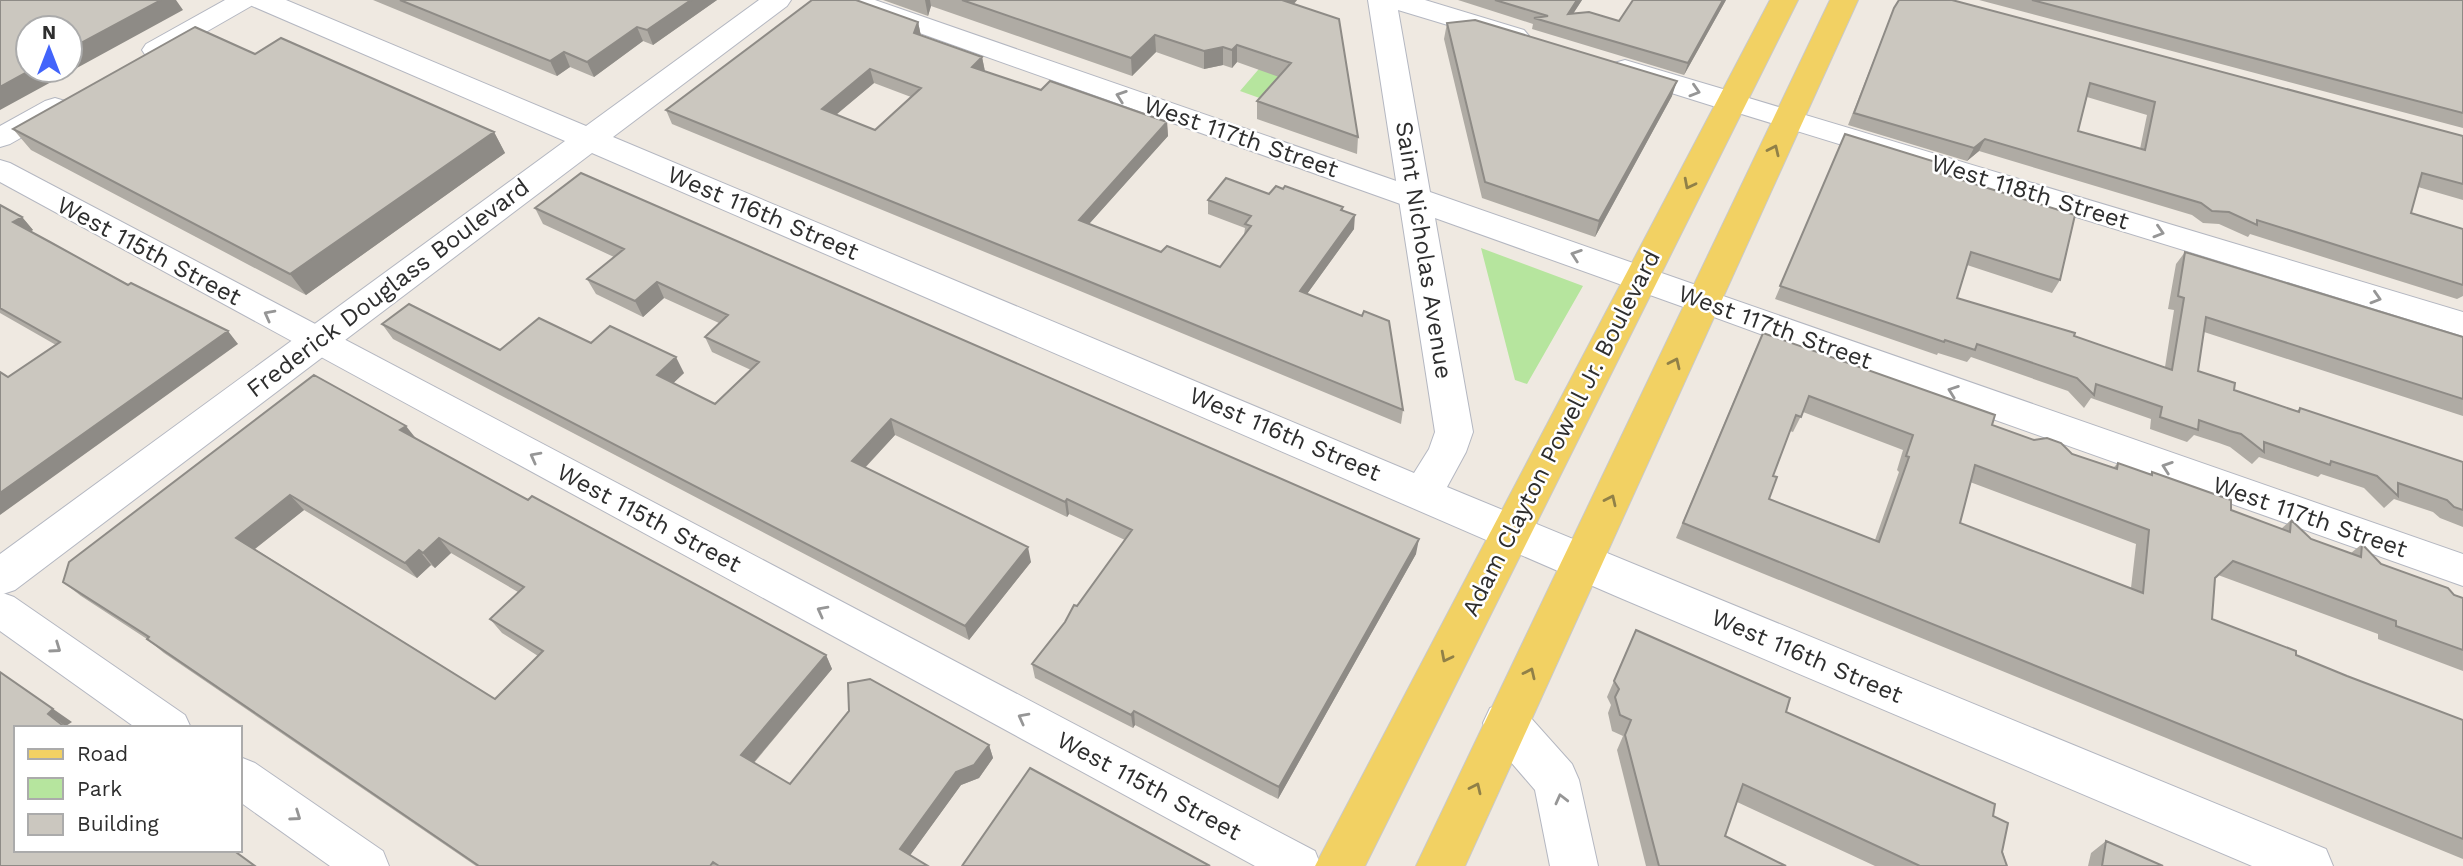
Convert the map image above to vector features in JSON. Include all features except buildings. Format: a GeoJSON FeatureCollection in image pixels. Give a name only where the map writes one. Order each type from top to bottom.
{"type":"FeatureCollection","features":[{"type":"Feature","properties":{"kind":"main road","name":"Adam Clayton Powell Jr. Boulevard"},"geometry":{"type":"LineString","coordinates":[[1339,866],[1784,0]]}},
{"type":"Feature","properties":{"kind":"main road"},"geometry":{"type":"LineString","coordinates":[[1440,866],[1844,0]]}},
{"type":"Feature","properties":{"kind":"street"},"geometry":{"type":"LineString","coordinates":[[133,63],[244,0]]}},
{"type":"Feature","properties":{"kind":"street","name":"West 116th Street"},"geometry":{"type":"LineString","coordinates":[[262,0],[1583,562],[2309,866]]}},
{"type":"Feature","properties":{"kind":"street","name":"Frederick Douglass Boulevard"},"geometry":{"type":"LineString","coordinates":[[0,577],[777,0]]}},
{"type":"Feature","properties":{"kind":"street","name":"West 117th Street"},"geometry":{"type":"LineString","coordinates":[[850,0],[2463,570]]}},
{"type":"Feature","properties":{"kind":"street","name":"Saint Nicholas Avenue"},"geometry":{"type":"LineString","coordinates":[[1382,0],[1454,432],[1447,452],[1423,493]]}},
{"type":"Feature","properties":{"kind":"street"},"geometry":{"type":"LineString","coordinates":[[1395,0],[1539,44]]}},
{"type":"Feature","properties":{"kind":"street","name":"West 118th Street"},"geometry":{"type":"LineString","coordinates":[[1605,63],[2463,324]]}},
{"type":"Feature","properties":{"kind":"street"},"geometry":{"type":"LineString","coordinates":[[0,138],[73,97]]}},
{"type":"Feature","properties":{"kind":"street","name":"West 115th Street"},"geometry":{"type":"LineString","coordinates":[[0,170],[1299,866]]}},
{"type":"Feature","properties":{"kind":"street"},"geometry":{"type":"LineString","coordinates":[[0,608],[167,726]]}},
{"type":"Feature","properties":{"kind":"street"},"geometry":{"type":"LineString","coordinates":[[1506,723],[1556,780],[1574,866]]}},
{"type":"Feature","properties":{"kind":"street"},"geometry":{"type":"LineString","coordinates":[[242,777],[367,866]]}},
{"type":"Feature","properties":{"kind":"green space"},"geometry":{"type":"Polygon","coordinates":[[[1264,63],[1357,133],[1240,91],[1264,63]]]}},
{"type":"Feature","properties":{"kind":"green space"},"geometry":{"type":"Polygon","coordinates":[[[1481,248],[1583,286],[1527,384],[1515,380],[1481,248]]]}}]}
